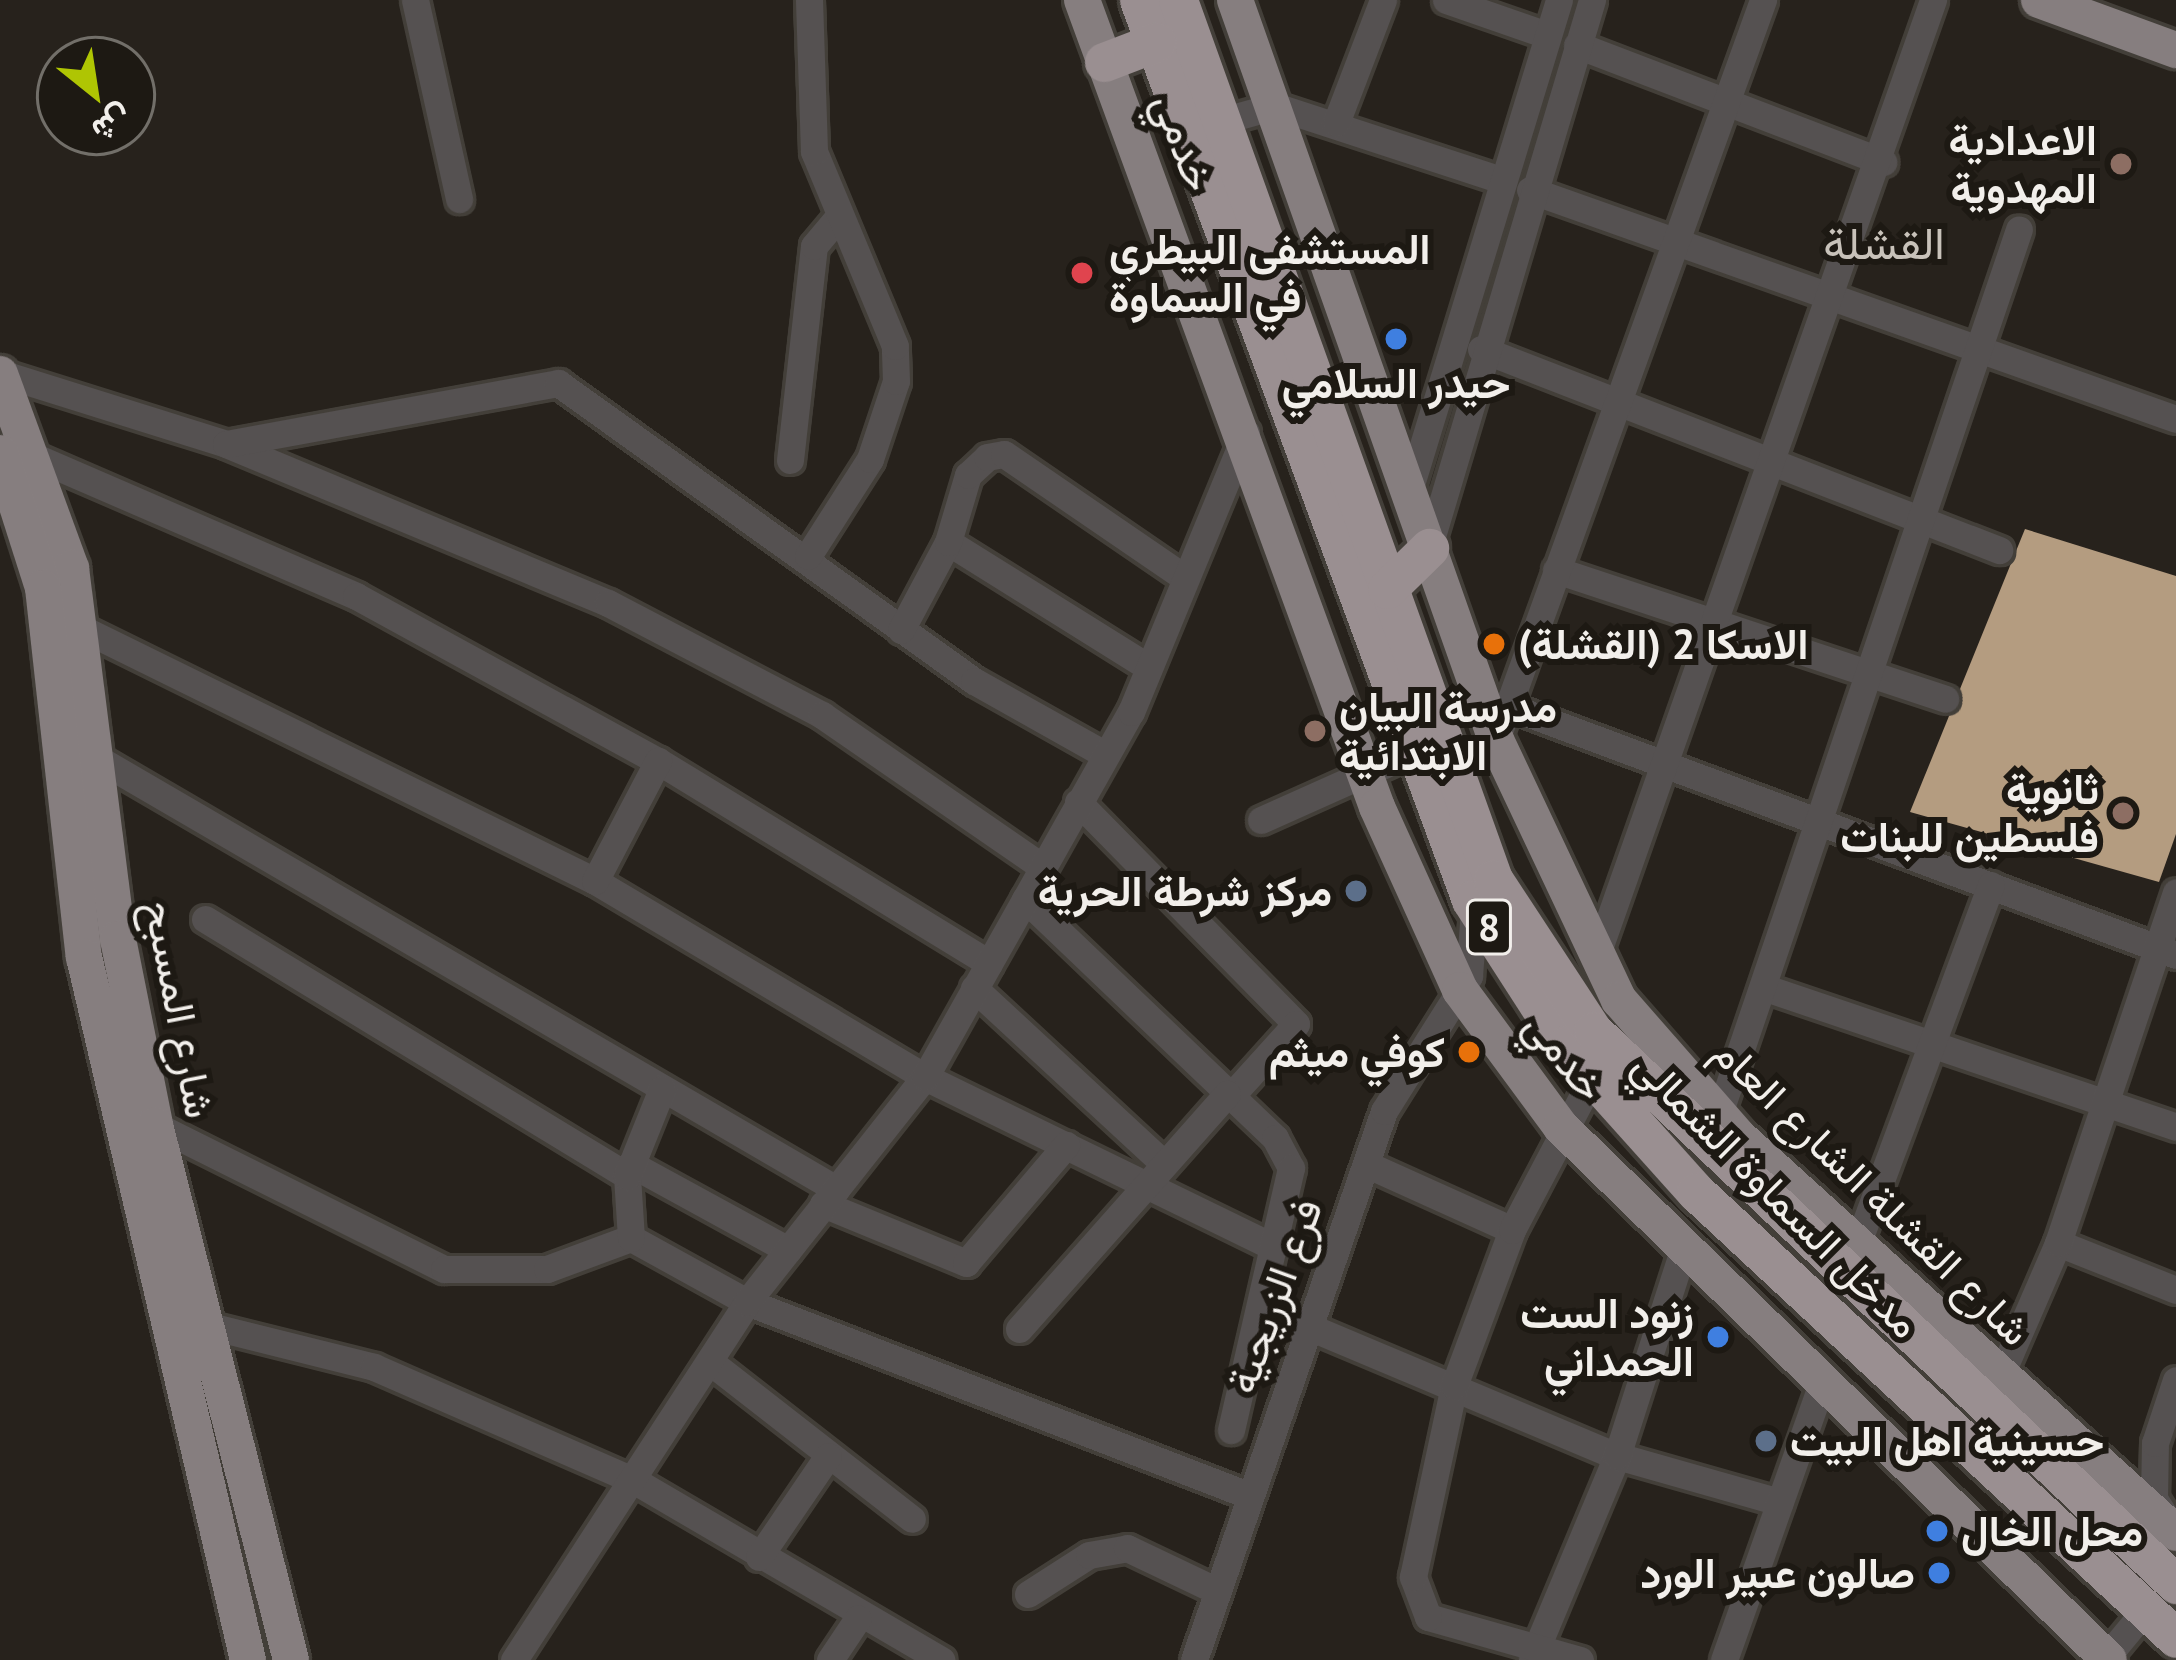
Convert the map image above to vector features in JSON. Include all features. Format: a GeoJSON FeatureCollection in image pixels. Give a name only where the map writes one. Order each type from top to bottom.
{"type":"FeatureCollection","features":[{"type":"Feature","properties":{"kind":"highway","name":"مدخل السماوة الشمالي"},"geometry":{"type":"LineString","coordinates":[[1139,0],[1412,753],[1471,900],[1517,972],[1592,1078],[1696,1192],[2162,1596]]}},
{"type":"Feature","properties":{"kind":"highway","name":"مدخل السماوة الشمالي"},"geometry":{"type":"LineString","coordinates":[[1178,0],[1493,879],[1593,1031],[2162,1596],[2176,1638]]}},
{"type":"Feature","properties":{"kind":"highway"},"geometry":{"type":"LineString","coordinates":[[1104,62],[1156,42]]}},
{"type":"Feature","properties":{"kind":"highway"},"geometry":{"type":"LineString","coordinates":[[1387,590],[1429,548]]}},
{"type":"Feature","properties":{"kind":"main road","name":"خدمي"},"geometry":{"type":"LineString","coordinates":[[1082,0],[1248,429],[1363,766],[1465,983],[1561,1127],[2106,1659]]}},
{"type":"Feature","properties":{"kind":"main road","name":"شارع القشلة الشارع العام"},"geometry":{"type":"LineString","coordinates":[[1235,0],[1429,548],[1596,957],[1719,1114],[2000,1377],[2174,1531]]}},
{"type":"Feature","properties":{"kind":"main road"},"geometry":{"type":"LineString","coordinates":[[2051,2],[2176,50]]}},
{"type":"Feature","properties":{"kind":"main road","name":"شارع المسبح"},"geometry":{"type":"LineString","coordinates":[[0,374],[18,455],[77,626],[155,1125],[291,1660]]}},
{"type":"Feature","properties":{"kind":"main road","name":"شارع المسبح"},"geometry":{"type":"LineString","coordinates":[[18,455],[10,493],[43,588],[84,957],[248,1660]]}},
{"type":"Feature","properties":{"kind":"main road"},"geometry":{"type":"LineString","coordinates":[[194,1439],[235,1431]]}},
{"type":"Feature","properties":{"kind":"street"},"geometry":{"type":"LineString","coordinates":[[415,0],[459,200]]}},
{"type":"Feature","properties":{"kind":"street"},"geometry":{"type":"LineString","coordinates":[[808,556],[870,459],[896,381],[870,280],[835,221],[814,151],[809,0]]}},
{"type":"Feature","properties":{"kind":"street"},"geometry":{"type":"LineString","coordinates":[[1336,123],[1383,0]]}},
{"type":"Feature","properties":{"kind":"street"},"geometry":{"type":"LineString","coordinates":[[1446,0],[1547,35]]}},
{"type":"Feature","properties":{"kind":"street"},"geometry":{"type":"LineString","coordinates":[[1409,491],[1498,179],[1559,0]]}},
{"type":"Feature","properties":{"kind":"street"},"geometry":{"type":"LineString","coordinates":[[1429,548],[1481,349],[1592,0]]}},
{"type":"Feature","properties":{"kind":"street"},"geometry":{"type":"LineString","coordinates":[[1763,0],[1502,723],[1664,767],[2166,951]]}},
{"type":"Feature","properties":{"kind":"street"},"geometry":{"type":"LineString","coordinates":[[1596,957],[1883,162],[1933,0]]}},
{"type":"Feature","properties":{"kind":"street"},"geometry":{"type":"LineString","coordinates":[[1577,45],[1883,162]]}},
{"type":"Feature","properties":{"kind":"street"},"geometry":{"type":"LineString","coordinates":[[1221,121],[1275,106],[1498,179]]}},
{"type":"Feature","properties":{"kind":"street"},"geometry":{"type":"LineString","coordinates":[[1530,190],[1832,305],[2176,419]]}},
{"type":"Feature","properties":{"kind":"street"},"geometry":{"type":"LineString","coordinates":[[790,460],[814,246],[835,221]]}},
{"type":"Feature","properties":{"kind":"street"},"geometry":{"type":"LineString","coordinates":[[1719,1114],[1981,357],[2019,229]]}},
{"type":"Feature","properties":{"kind":"street"},"geometry":{"type":"LineString","coordinates":[[1481,349],[1614,406],[1999,550]]}},
{"type":"Feature","properties":{"kind":"street"},"geometry":{"type":"LineString","coordinates":[[0,374],[226,444],[710,656],[822,715],[1041,866]]}},
{"type":"Feature","properties":{"kind":"street"},"geometry":{"type":"LineString","coordinates":[[226,444],[558,383],[808,556],[901,630],[1106,755]]}},
{"type":"Feature","properties":{"kind":"street"},"geometry":{"type":"LineString","coordinates":[[514,1660],[713,1364],[747,1302],[925,1077],[1106,755],[1248,429]]}},
{"type":"Feature","properties":{"kind":"street"},"geometry":{"type":"LineString","coordinates":[[901,630],[948,542],[968,475],[1004,454],[1181,575]]}},
{"type":"Feature","properties":{"kind":"street"},"geometry":{"type":"LineString","coordinates":[[18,455],[298,567],[658,760],[981,976],[1152,1172]]}},
{"type":"Feature","properties":{"kind":"street"},"geometry":{"type":"LineString","coordinates":[[948,542],[1148,667]]}},
{"type":"Feature","properties":{"kind":"street"},"geometry":{"type":"LineString","coordinates":[[1556,570],[1945,699]]}},
{"type":"Feature","properties":{"kind":"street"},"geometry":{"type":"LineString","coordinates":[[77,626],[596,881],[925,1077],[1066,1145],[1152,1172],[1274,1247]]}},
{"type":"Feature","properties":{"kind":"street"},"geometry":{"type":"LineString","coordinates":[[1261,820],[1363,766],[1412,753]]}},
{"type":"Feature","properties":{"kind":"street"},"geometry":{"type":"LineString","coordinates":[[95,757],[662,1089],[830,1197],[966,1263],[1066,1145]]}},
{"type":"Feature","properties":{"kind":"street"},"geometry":{"type":"LineString","coordinates":[[596,881],[658,760]]}},
{"type":"Feature","properties":{"kind":"street"},"geometry":{"type":"LineString","coordinates":[[1019,1329],[1152,1172],[1296,1024],[1078,802]]}},
{"type":"Feature","properties":{"kind":"street"},"geometry":{"type":"LineString","coordinates":[[1857,1245],[1991,885]]}},
{"type":"Feature","properties":{"kind":"street"},"geometry":{"type":"LineString","coordinates":[[2000,1377],[2058,1243],[2102,1102],[2166,951],[2176,892]]}},
{"type":"Feature","properties":{"kind":"street"},"geometry":{"type":"LineString","coordinates":[[1025,899],[1229,1095],[1291,1168],[1231,1430]]}},
{"type":"Feature","properties":{"kind":"street"},"geometry":{"type":"LineString","coordinates":[[1471,900],[1465,983],[1517,972]]}},
{"type":"Feature","properties":{"kind":"street"},"geometry":{"type":"LineString","coordinates":[[206,919],[629,1170],[788,1250]]}},
{"type":"Feature","properties":{"kind":"street","name":"فرع الزريجية"},"geometry":{"type":"LineString","coordinates":[[1193,1660],[1384,1111],[1465,983]]}},
{"type":"Feature","properties":{"kind":"street"},"geometry":{"type":"LineString","coordinates":[[1763,988],[2176,1127]]}},
{"type":"Feature","properties":{"kind":"street"},"geometry":{"type":"LineString","coordinates":[[1580,1660],[1533,1653],[1428,1617],[1413,1601],[1454,1386],[1512,1230],[1561,1127],[1592,1078]]}},
{"type":"Feature","properties":{"kind":"street"},"geometry":{"type":"LineString","coordinates":[[631,1238],[629,1170],[662,1089]]}},
{"type":"Feature","properties":{"kind":"street"},"geometry":{"type":"LineString","coordinates":[[155,1125],[444,1269],[547,1268],[631,1238],[747,1302],[1248,1495]]}},
{"type":"Feature","properties":{"kind":"street"},"geometry":{"type":"LineString","coordinates":[[1366,1164],[1512,1230]]}},
{"type":"Feature","properties":{"kind":"street"},"geometry":{"type":"LineString","coordinates":[[2058,1243],[2176,1290]]}},
{"type":"Feature","properties":{"kind":"street"},"geometry":{"type":"LineString","coordinates":[[1533,1653],[1617,1456],[1684,1247]]}},
{"type":"Feature","properties":{"kind":"street"},"geometry":{"type":"LineString","coordinates":[[206,1325],[374,1367],[635,1481],[858,1618],[941,1660]]}},
{"type":"Feature","properties":{"kind":"street"},"geometry":{"type":"LineString","coordinates":[[1307,1326],[1617,1456],[1780,1502]]}},
{"type":"Feature","properties":{"kind":"street"},"geometry":{"type":"LineString","coordinates":[[713,1364],[912,1520]]}},
{"type":"Feature","properties":{"kind":"street"},"geometry":{"type":"LineString","coordinates":[[2174,1531],[2154,1499],[2155,1443],[2176,1380]]}},
{"type":"Feature","properties":{"kind":"street"},"geometry":{"type":"LineString","coordinates":[[1724,1660],[1823,1381]]}},
{"type":"Feature","properties":{"kind":"street"},"geometry":{"type":"LineString","coordinates":[[759,1557],[828,1456]]}},
{"type":"Feature","properties":{"kind":"street"},"geometry":{"type":"LineString","coordinates":[[1028,1594],[1088,1555],[1127,1549],[1217,1591]]}},
{"type":"Feature","properties":{"kind":"street"},"geometry":{"type":"LineString","coordinates":[[2106,1659],[2162,1596]]}},
{"type":"Feature","properties":{"kind":"street"},"geometry":{"type":"LineString","coordinates":[[830,1660],[858,1618]]}},
{"type":"Feature","properties":{"kind":"building","name":"ثانوية فلسطين للبنات"},"geometry":{"type":"Polygon","coordinates":[[[2025,529],[2176,576],[2176,834],[2159,882],[1910,812],[2025,529]]]}},
{"type":"Feature","properties":{"kind":"place","name":"الاعدادية المهدوية"},"geometry":{"type":"Point","coordinates":[2121,164]}},
{"type":"Feature","properties":{"kind":"place","name":"المستشفى البيطري في السماوة"},"geometry":{"type":"Point","coordinates":[1082,273]}},
{"type":"Feature","properties":{"kind":"place","name":"حيدر السلامي"},"geometry":{"type":"Point","coordinates":[1396,339]}},
{"type":"Feature","properties":{"kind":"place","name":"الاسكا 2 (القشلة)"},"geometry":{"type":"Point","coordinates":[1494,644]}},
{"type":"Feature","properties":{"kind":"place","name":"مدرسة البيان الابتدائية"},"geometry":{"type":"Point","coordinates":[1315,731]}},
{"type":"Feature","properties":{"kind":"place","name":"ثانوية فلسطين للبنات"},"geometry":{"type":"Point","coordinates":[2123,813]}},
{"type":"Feature","properties":{"kind":"place","name":"مركز شرطة الحرية"},"geometry":{"type":"Point","coordinates":[1356,891]}},
{"type":"Feature","properties":{"kind":"place","name":"كوفي ميثم"},"geometry":{"type":"Point","coordinates":[1469,1052]}},
{"type":"Feature","properties":{"kind":"place","name":"زنود الست الحمداني"},"geometry":{"type":"Point","coordinates":[1718,1337]}},
{"type":"Feature","properties":{"kind":"place","name":"حسينية اهل البيت"},"geometry":{"type":"Point","coordinates":[1766,1441]}},
{"type":"Feature","properties":{"kind":"place","name":"محل الخال"},"geometry":{"type":"Point","coordinates":[1937,1531]}},
{"type":"Feature","properties":{"kind":"place","name":"صالون عبير الورد"},"geometry":{"type":"Point","coordinates":[1939,1573]}},
{"type":"Feature","properties":{"kind":"district","name":"القشلة"},"geometry":{"type":"Point","coordinates":[1884,243]}}]}
